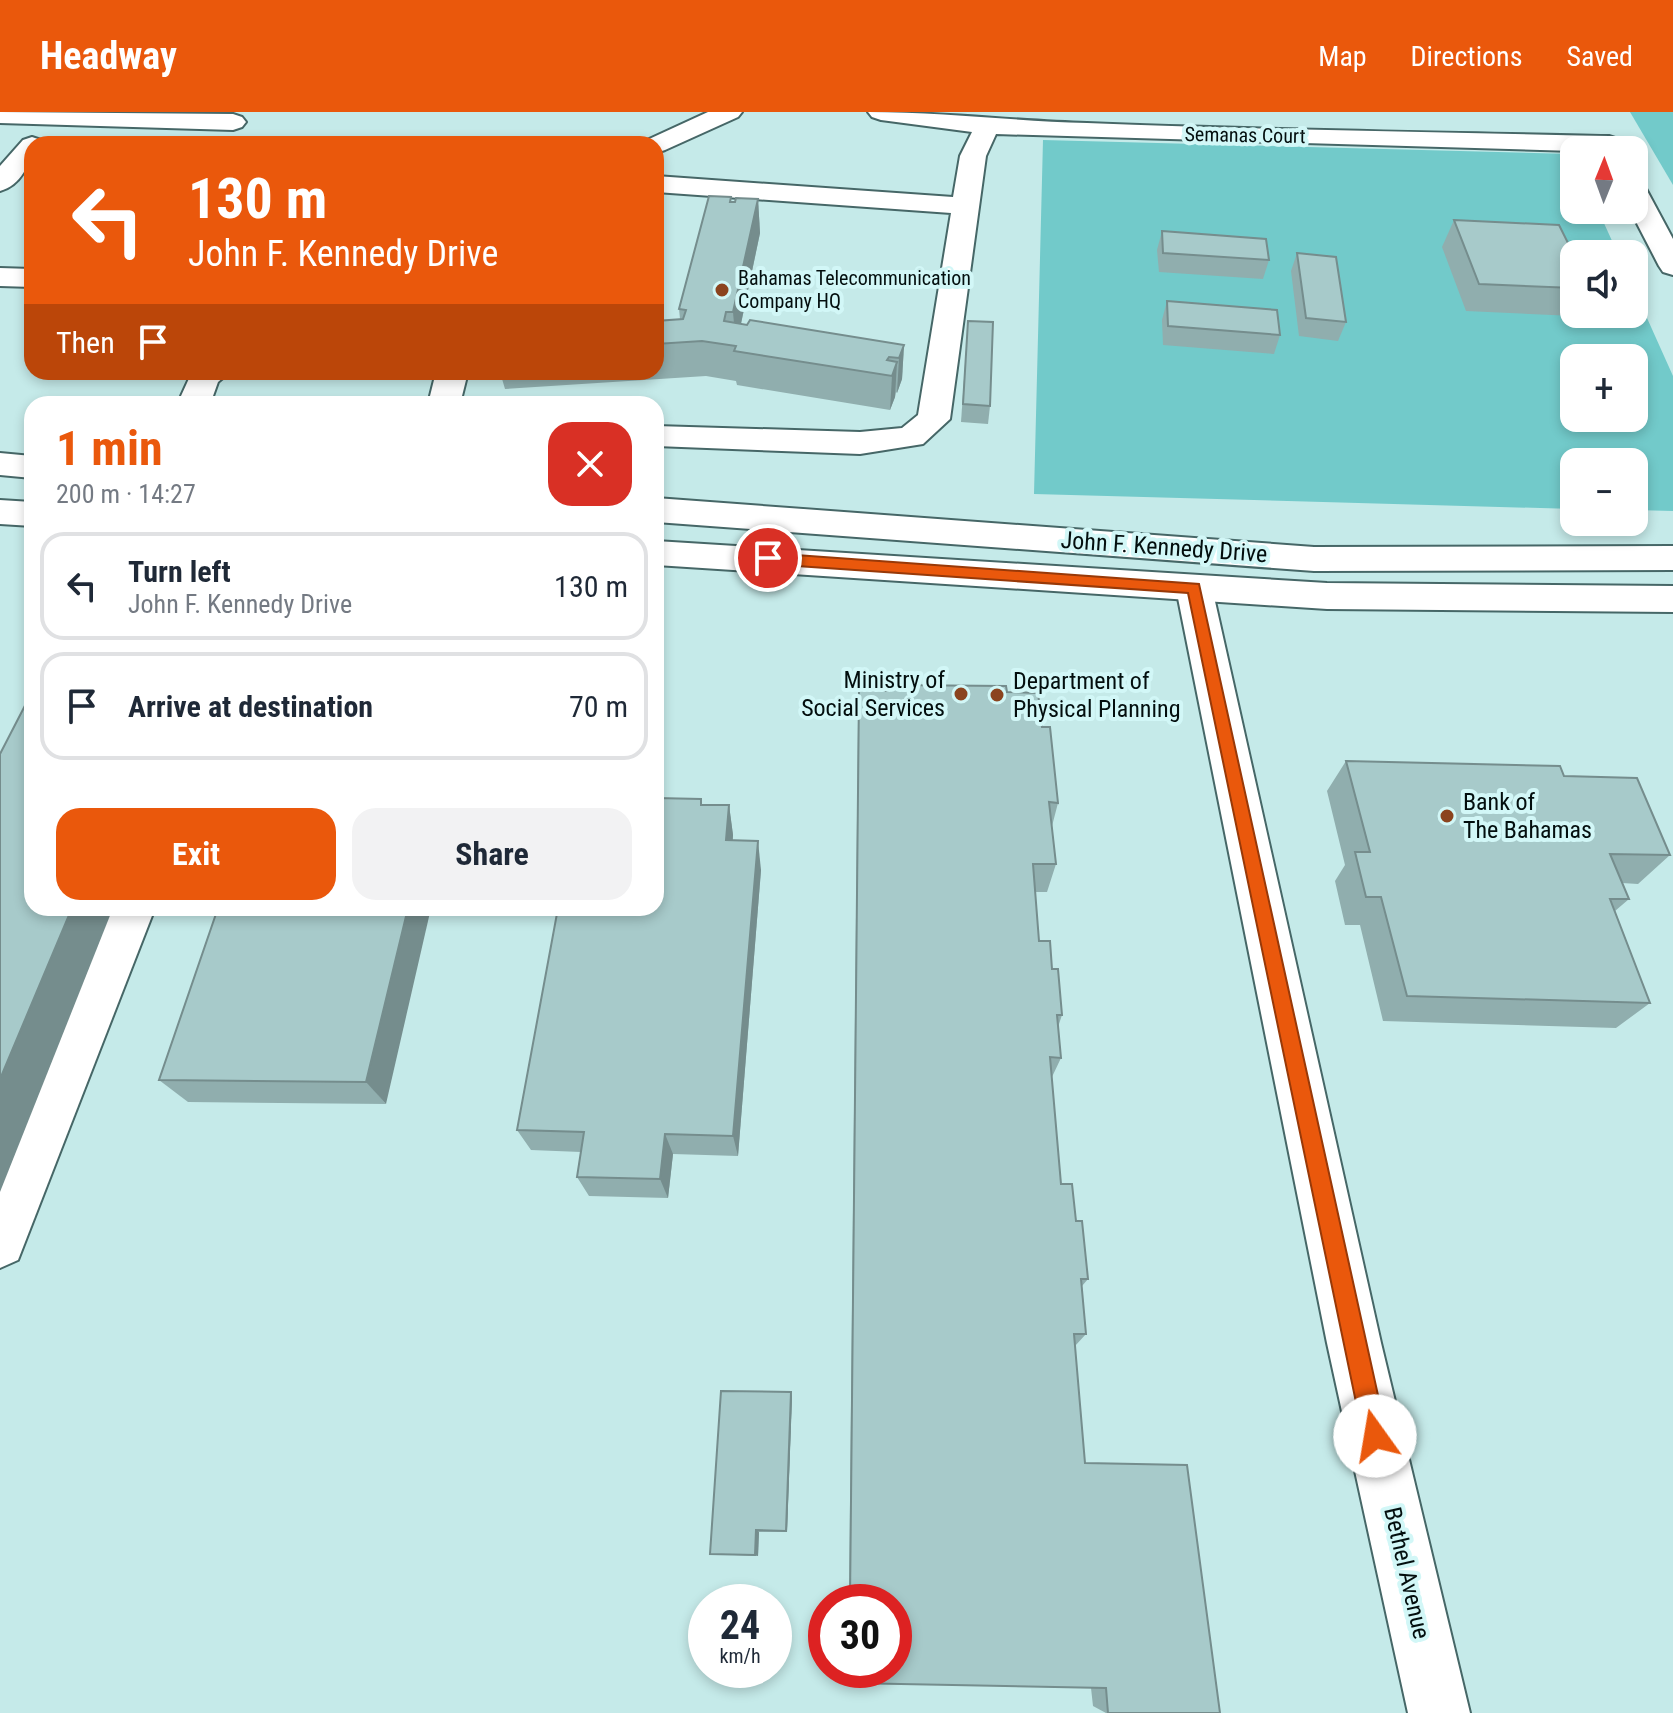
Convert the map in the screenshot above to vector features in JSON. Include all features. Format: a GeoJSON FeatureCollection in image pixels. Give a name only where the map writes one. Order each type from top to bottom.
{"type":"FeatureCollection","features":[{"type":"Feature","properties":{"kind":"main road"},"geometry":{"type":"LineString","coordinates":[[664,141],[729,112]]}},
{"type":"Feature","properties":{"kind":"main road","name":"Semanas Court"},"geometry":{"type":"LineString","coordinates":[[881,112],[987,126],[1560,138]]}},
{"type":"Feature","properties":{"kind":"main road"},"geometry":{"type":"LineString","coordinates":[[0,115],[144,119],[236,117]]}},
{"type":"Feature","properties":{"kind":"main road"},"geometry":{"type":"LineString","coordinates":[[39,136],[56,117]]}},
{"type":"Feature","properties":{"kind":"main road"},"geometry":{"type":"LineString","coordinates":[[224,136],[236,117]]}},
{"type":"Feature","properties":{"kind":"main road"},"geometry":{"type":"LineString","coordinates":[[132,136],[144,119]]}},
{"type":"Feature","properties":{"kind":"main road"},"geometry":{"type":"LineString","coordinates":[[702,124],[720,149]]}},
{"type":"Feature","properties":{"kind":"main road"},"geometry":{"type":"LineString","coordinates":[[664,436],[860,443],[911,437],[934,419],[973,156],[987,126]]}},
{"type":"Feature","properties":{"kind":"main road"},"geometry":{"type":"LineString","coordinates":[[0,183],[24,154]]}},
{"type":"Feature","properties":{"kind":"main road"},"geometry":{"type":"LineString","coordinates":[[664,185],[967,206]]}},
{"type":"Feature","properties":{"kind":"main road"},"geometry":{"type":"LineString","coordinates":[[1648,218],[1673,266]]}},
{"type":"Feature","properties":{"kind":"main road"},"geometry":{"type":"LineString","coordinates":[[0,464],[24,466]]}},
{"type":"Feature","properties":{"kind":"main road","name":"John F. Kennedy Drive"},"geometry":{"type":"LineString","coordinates":[[664,511],[1314,559],[1673,558]]}},
{"type":"Feature","properties":{"kind":"main road"},"geometry":{"type":"LineString","coordinates":[[0,512],[24,514]]}},
{"type":"Feature","properties":{"kind":"main road","name":"John F. Kennedy Drive"},"geometry":{"type":"LineString","coordinates":[[664,554],[1327,596],[1673,599]]}},
{"type":"Feature","properties":{"kind":"main road","name":"Bethel Avenue"},"geometry":{"type":"LineString","coordinates":[[1194,588],[1354,1343],[1439,1713]]}},
{"type":"Feature","properties":{"kind":"main road"},"geometry":{"type":"LineString","coordinates":[[0,1242],[130,916]]}},
{"type":"Feature","properties":{"kind":"shaded area"},"geometry":{"type":"Polygon","coordinates":[[[1630,112],[1673,112],[1673,185],[1648,143],[1648,136],[1644,136],[1630,112]]]}},
{"type":"Feature","properties":{"kind":"shaded area"},"geometry":{"type":"Polygon","coordinates":[[[1043,140],[1560,154],[1560,224],[1604,224],[1612,240],[1560,240],[1560,328],[1648,328],[1648,320],[1673,376],[1673,511],[1648,510],[1648,448],[1560,448],[1560,509],[1034,494],[1043,140]]]}},
{"type":"Feature","properties":{"kind":"building"},"geometry":{"type":"Polygon","coordinates":[[[709,196],[731,197],[730,202],[735,202],[736,198],[758,199],[733,312],[726,312],[724,321],[747,325],[750,320],[904,345],[899,358],[889,357],[887,360],[897,362],[892,376],[734,351],[736,346],[702,341],[664,343],[664,320],[683,319],[686,310],[679,309],[709,196]]]}},
{"type":"Feature","properties":{"kind":"building"},"geometry":{"type":"Polygon","coordinates":[[[1454,220],[1559,225],[1566,240],[1560,240],[1560,287],[1479,284],[1454,220]]]}},
{"type":"Feature","properties":{"kind":"building"},"geometry":{"type":"Polygon","coordinates":[[[1162,231],[1266,239],[1269,260],[1163,253],[1162,231]]]}},
{"type":"Feature","properties":{"kind":"building"},"geometry":{"type":"Polygon","coordinates":[[[1297,253],[1336,257],[1346,322],[1306,318],[1297,253]]]}},
{"type":"Feature","properties":{"kind":"building"},"geometry":{"type":"Polygon","coordinates":[[[1167,301],[1277,310],[1280,335],[1168,326],[1167,301]]]}},
{"type":"Feature","properties":{"kind":"building"},"geometry":{"type":"Polygon","coordinates":[[[968,321],[993,322],[990,406],[963,404],[968,321]]]}},
{"type":"Feature","properties":{"kind":"building"},"geometry":{"type":"Polygon","coordinates":[[[890,685],[1006,686],[1007,692],[1038,693],[1042,727],[1050,727],[1058,803],[1049,802],[1056,864],[1033,864],[1039,941],[1050,941],[1052,969],[1058,969],[1062,1015],[1057,1015],[1061,1058],[1050,1057],[1061,1184],[1072,1184],[1076,1221],[1082,1221],[1088,1279],[1081,1279],[1086,1334],[1074,1334],[1085,1463],[1187,1465],[1220,1713],[1108,1713],[1106,1688],[912,1684],[912,1584],[850,1584],[859,691],[890,691],[890,685]]]}},
{"type":"Feature","properties":{"kind":"building"},"geometry":{"type":"Polygon","coordinates":[[[24,708],[24,916],[69,916],[0,1079],[0,754],[24,708]]]}},
{"type":"Feature","properties":{"kind":"building"},"geometry":{"type":"Polygon","coordinates":[[[1346,761],[1560,766],[1564,776],[1637,778],[1670,855],[1610,854],[1629,899],[1610,899],[1650,1003],[1407,996],[1381,897],[1366,897],[1355,852],[1370,852],[1346,761]]]}},
{"type":"Feature","properties":{"kind":"building"},"geometry":{"type":"Polygon","coordinates":[[[664,798],[701,799],[701,805],[729,805],[726,840],[758,841],[733,1136],[665,1134],[660,1179],[577,1177],[584,1132],[517,1130],[557,916],[664,916],[664,798]]]}},
{"type":"Feature","properties":{"kind":"building"},"geometry":{"type":"Polygon","coordinates":[[[215,916],[406,916],[366,1082],[159,1080],[215,916]]]}},
{"type":"Feature","properties":{"kind":"building"},"geometry":{"type":"Polygon","coordinates":[[[721,1391],[791,1392],[786,1531],[756,1530],[755,1555],[710,1554],[721,1391]]]}},
{"type":"Feature","properties":{"kind":"place","name":"Bahamas Telecommunication Company HQ"},"geometry":{"type":"Point","coordinates":[722,290]}},
{"type":"Feature","properties":{"kind":"place","name":"Ministry of Social Services"},"geometry":{"type":"Point","coordinates":[961,694]}},
{"type":"Feature","properties":{"kind":"place","name":"Department of Physical Planning"},"geometry":{"type":"Point","coordinates":[997,695]}},
{"type":"Feature","properties":{"kind":"place","name":"Bank of The Bahamas"},"geometry":{"type":"Point","coordinates":[1447,816]}},
{"type":"Feature","properties":{"kind":"route"},"geometry":{"type":"LineString","coordinates":[[768,558],[1194,588],[1375,1436]]}}]}
